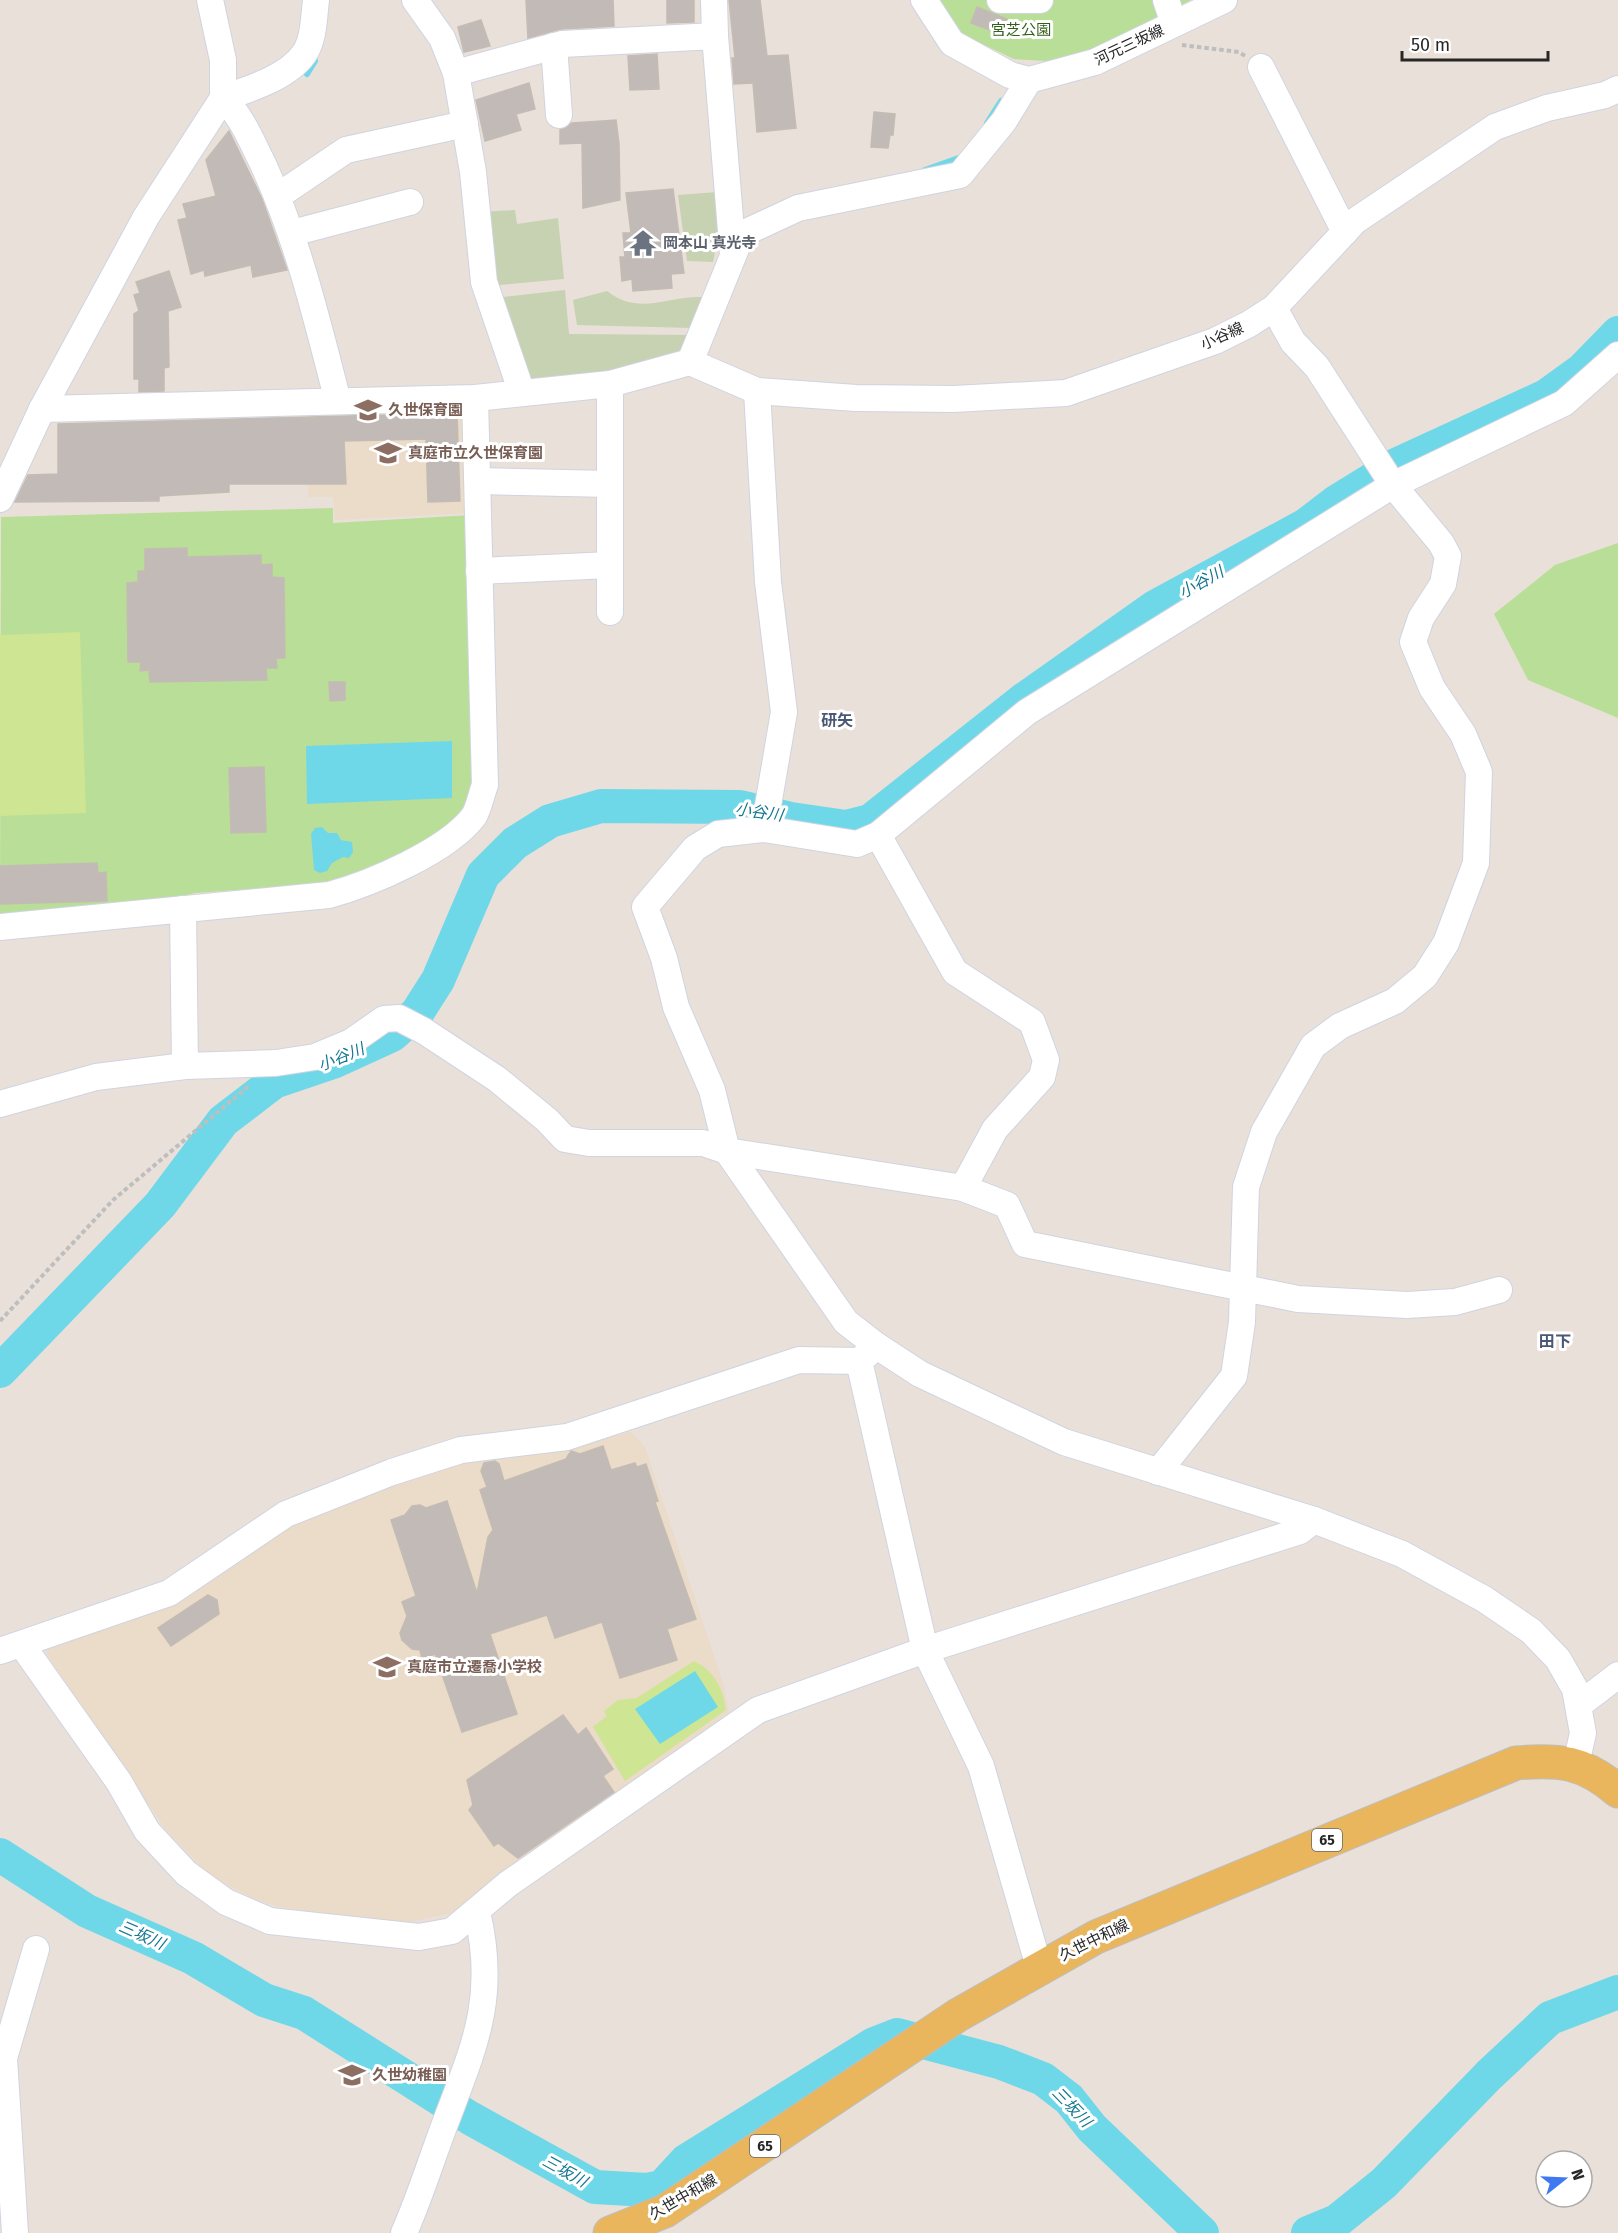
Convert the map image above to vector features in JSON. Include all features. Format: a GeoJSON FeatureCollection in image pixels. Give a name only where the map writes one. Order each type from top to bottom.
{"type":"FeatureCollection","features":[{"type":"Feature","properties":{"kind":"main road","name":"久世中和線"},"geometry":{"type":"LineString","coordinates":[[610,2233],[665,2211],[923,2039],[1040,1967],[1096,1936],[1516,1763],[1546,1760],[1576,1764],[1601,1776],[1618,1791]]}},
{"type":"Feature","properties":{"kind":"street"},"geometry":{"type":"LineString","coordinates":[[0,499],[42,409],[146,217],[223,98],[223,60],[210,0]]}},
{"type":"Feature","properties":{"kind":"street"},"geometry":{"type":"LineString","coordinates":[[223,98],[255,87],[292,66],[305,53],[312,30],[316,0]]}},
{"type":"Feature","properties":{"kind":"street"},"geometry":{"type":"LineString","coordinates":[[415,0],[442,38],[456,73],[474,172],[484,282],[522,393]]}},
{"type":"Feature","properties":{"kind":"street"},"geometry":{"type":"LineString","coordinates":[[714,0],[733,255]]}},
{"type":"Feature","properties":{"kind":"street"},"geometry":{"type":"LineString","coordinates":[[42,409],[475,398],[610,384],[690,362],[742,234],[798,208],[960,176],[1004,121],[1029,80],[1010,75],[952,43],[924,0]]}},
{"type":"Feature","properties":{"kind":"street"},"geometry":{"type":"LineString","coordinates":[[1000,0],[1040,0]]}},
{"type":"Feature","properties":{"kind":"street"},"geometry":{"type":"LineString","coordinates":[[1166,0],[1174,24]]}},
{"type":"Feature","properties":{"kind":"street","name":"河元三坂線"},"geometry":{"type":"LineString","coordinates":[[1029,80],[1095,62],[1224,0]]}},
{"type":"Feature","properties":{"kind":"street"},"geometry":{"type":"LineString","coordinates":[[456,73],[554,46],[715,36]]}},
{"type":"Feature","properties":{"kind":"street"},"geometry":{"type":"LineString","coordinates":[[554,46],[559,115]]}},
{"type":"Feature","properties":{"kind":"street"},"geometry":{"type":"LineString","coordinates":[[1261,67],[1345,232]]}},
{"type":"Feature","properties":{"kind":"street","name":"小谷線"},"geometry":{"type":"LineString","coordinates":[[690,362],[757,391],[856,398],[943,399],[1066,393],[1215,341],[1274,308],[1355,221],[1495,127],[1546,108],[1605,95],[1618,89]]}},
{"type":"Feature","properties":{"kind":"street"},"geometry":{"type":"LineString","coordinates":[[223,98],[239,113],[278,196],[292,233],[338,401]]}},
{"type":"Feature","properties":{"kind":"street"},"geometry":{"type":"LineString","coordinates":[[278,196],[346,150],[465,124]]}},
{"type":"Feature","properties":{"kind":"street"},"geometry":{"type":"LineString","coordinates":[[292,233],[410,202]]}},
{"type":"Feature","properties":{"kind":"street"},"geometry":{"type":"LineString","coordinates":[[1158,1472],[1234,1376],[1244,1290],[1246,1188],[1264,1132],[1313,1046],[1340,1026],[1395,1001],[1425,976],[1446,943],[1476,863],[1479,772],[1463,734],[1432,688],[1413,642],[1421,618],[1443,584],[1448,556],[1441,543],[1393,485],[1317,367],[1293,342],[1274,308]]}},
{"type":"Feature","properties":{"kind":"street"},"geometry":{"type":"LineString","coordinates":[[1040,1967],[981,1766],[925,1650],[868,1353],[727,1150],[712,1090],[676,1007],[664,958],[645,907],[695,848],[718,834],[764,829],[857,844],[878,835],[1028,712],[1393,485],[1564,403],[1618,355]]}},
{"type":"Feature","properties":{"kind":"street"},"geometry":{"type":"LineString","coordinates":[[610,384],[610,612]]}},
{"type":"Feature","properties":{"kind":"street"},"geometry":{"type":"LineString","coordinates":[[757,391],[768,582],[784,712],[764,829]]}},
{"type":"Feature","properties":{"kind":"street"},"geometry":{"type":"LineString","coordinates":[[0,927],[329,895],[360,886],[452,837],[474,815],[484,785],[479,481],[475,398]]}},
{"type":"Feature","properties":{"kind":"street"},"geometry":{"type":"LineString","coordinates":[[479,481],[610,484]]}},
{"type":"Feature","properties":{"kind":"street"},"geometry":{"type":"LineString","coordinates":[[479,571],[610,565]]}},
{"type":"Feature","properties":{"kind":"street"},"geometry":{"type":"LineString","coordinates":[[878,835],[955,972],[1032,1022],[1046,1060],[1042,1077],[995,1129],[963,1188]]}},
{"type":"Feature","properties":{"kind":"street"},"geometry":{"type":"LineString","coordinates":[[183,909],[185,1066]]}},
{"type":"Feature","properties":{"kind":"street"},"geometry":{"type":"LineString","coordinates":[[0,1104],[96,1077],[185,1066],[276,1063],[315,1057],[351,1042],[384,1019],[399,1018],[424,1030],[497,1079],[547,1120],[565,1139],[589,1143],[703,1143],[727,1150],[963,1188],[1007,1204],[1025,1244],[1244,1290],[1298,1299],[1407,1305],[1455,1302],[1499,1290]]}},
{"type":"Feature","properties":{"kind":"street"},"geometry":{"type":"LineString","coordinates":[[1314,1520],[1300,1531],[925,1650],[758,1710],[508,1884],[452,1931],[419,1937],[270,1922],[225,1902],[186,1873],[147,1831],[112,1773],[11,1648],[59,1629],[169,1593],[286,1514],[392,1472],[461,1450],[567,1437],[799,1360],[868,1353],[920,1374],[1064,1442],[1314,1520],[1402,1554],[1484,1599],[1531,1631],[1558,1659],[1575,1689],[1583,1732],[1576,1764]]}},
{"type":"Feature","properties":{"kind":"street"},"geometry":{"type":"LineString","coordinates":[[1579,1705],[1618,1675]]}},
{"type":"Feature","properties":{"kind":"street"},"geometry":{"type":"LineString","coordinates":[[404,2233],[476,2043],[485,2001],[484,1942],[477,1912]]}},
{"type":"Feature","properties":{"kind":"street"},"geometry":{"type":"LineString","coordinates":[[15,2233],[2,2057],[36,1949]]}},
{"type":"Feature","properties":{"kind":"path"},"geometry":{"type":"LineString","coordinates":[[1142,40],[1239,52],[1261,67]]}},
{"type":"Feature","properties":{"kind":"path"},"geometry":{"type":"LineString","coordinates":[[0,1321],[113,1200],[276,1063]]}},
{"type":"Feature","properties":{"kind":"shaded area","name":"真庭市立久世保育園"},"geometry":{"type":"Polygon","coordinates":[[[306,405],[469,410],[471,513],[335,520],[333,497],[308,497],[306,405]]]}},
{"type":"Feature","properties":{"kind":"shaded area","name":"真庭市立遷喬小学校"},"geometry":{"type":"Polygon","coordinates":[[[631,1432],[645,1447],[723,1683],[729,1712],[707,1729],[707,1733],[460,1911],[405,1923],[355,1919],[276,1906],[253,1898],[209,1875],[166,1830],[46,1653],[50,1646],[171,1604],[298,1515],[467,1460],[552,1452],[631,1432]]]}},
{"type":"Feature","properties":{"kind":"green space","name":"宮芝公園"},"geometry":{"type":"Polygon","coordinates":[[[940,0],[1191,0],[1088,51],[1046,61],[1014,59],[963,35],[940,0]]]}},
{"type":"Feature","properties":{"kind":"green space"},"geometry":{"type":"Polygon","coordinates":[[[717,192],[720,227],[713,262],[687,261],[678,195],[717,192]]]}},
{"type":"Feature","properties":{"kind":"green space"},"geometry":{"type":"Polygon","coordinates":[[[515,210],[517,224],[558,218],[564,279],[490,286],[481,212],[515,210]]]}},
{"type":"Feature","properties":{"kind":"green space"},"geometry":{"type":"Polygon","coordinates":[[[565,290],[569,334],[694,335],[681,358],[661,366],[527,384],[494,298],[565,290]]]}},
{"type":"Feature","properties":{"kind":"green space"},"geometry":{"type":"Polygon","coordinates":[[[607,291],[619,298],[642,304],[702,297],[692,328],[577,325],[573,300],[607,291]]]}},
{"type":"Feature","properties":{"kind":"green space"},"geometry":{"type":"Polygon","coordinates":[[[333,508],[333,523],[472,515],[473,783],[460,817],[432,840],[349,882],[195,893],[157,903],[0,918],[1,517],[333,508]]]}},
{"type":"Feature","properties":{"kind":"green space"},"geometry":{"type":"Polygon","coordinates":[[[1618,543],[1618,718],[1528,680],[1494,614],[1555,565],[1618,543]]]}},
{"type":"Feature","properties":{"kind":"green space"},"geometry":{"type":"Polygon","coordinates":[[[80,632],[86,813],[0,816],[0,635],[80,632]]]}},
{"type":"Feature","properties":{"kind":"green space"},"geometry":{"type":"Polygon","coordinates":[[[694,1661],[707,1670],[716,1681],[723,1694],[726,1710],[625,1781],[593,1727],[607,1716],[604,1711],[618,1700],[637,1698],[694,1661]]]}},
{"type":"Feature","properties":{"kind":"water"},"geometry":{"type":"Polygon","coordinates":[[[452,741],[452,798],[307,804],[306,746],[452,741]]]}},
{"type":"Feature","properties":{"kind":"water"},"geometry":{"type":"Polygon","coordinates":[[[322,827],[328,833],[337,833],[341,840],[352,842],[353,852],[349,858],[343,857],[332,863],[327,871],[320,873],[314,870],[311,834],[315,828],[322,827]]]}},
{"type":"Feature","properties":{"kind":"water"},"geometry":{"type":"Polygon","coordinates":[[[695,1671],[718,1707],[660,1744],[635,1709],[695,1671]]]}},
{"type":"Feature","properties":{"kind":"building"},"geometry":{"type":"Polygon","coordinates":[[[526,0],[613,0],[614,26],[561,29],[528,38],[526,0]]]}},
{"type":"Feature","properties":{"kind":"building"},"geometry":{"type":"Polygon","coordinates":[[[667,0],[694,0],[694,22],[667,23],[667,0]]]}},
{"type":"Feature","properties":{"kind":"building"},"geometry":{"type":"Polygon","coordinates":[[[729,0],[760,0],[767,56],[788,55],[796,128],[757,132],[753,83],[734,84],[732,58],[735,58],[729,0]]]}},
{"type":"Feature","properties":{"kind":"building"},"geometry":{"type":"Polygon","coordinates":[[[977,7],[1007,19],[1001,34],[971,23],[977,7]]]}},
{"type":"Feature","properties":{"kind":"building"},"geometry":{"type":"Polygon","coordinates":[[[481,20],[490,46],[464,52],[458,27],[481,20]]]}},
{"type":"Feature","properties":{"kind":"building"},"geometry":{"type":"Polygon","coordinates":[[[657,54],[659,89],[630,90],[628,56],[657,54]]]}},
{"type":"Feature","properties":{"kind":"building"},"geometry":{"type":"Polygon","coordinates":[[[529,83],[535,109],[516,114],[521,130],[485,141],[476,100],[529,83]]]}},
{"type":"Feature","properties":{"kind":"building"},"geometry":{"type":"Polygon","coordinates":[[[874,112],[895,114],[893,135],[890,135],[888,148],[871,147],[874,112]]]}},
{"type":"Feature","properties":{"kind":"building"},"geometry":{"type":"Polygon","coordinates":[[[616,120],[620,200],[583,208],[582,143],[560,144],[560,130],[572,123],[616,120]]]}},
{"type":"Feature","properties":{"kind":"building"},"geometry":{"type":"Polygon","coordinates":[[[229,131],[262,199],[287,270],[253,277],[251,265],[205,276],[204,270],[191,274],[178,220],[187,218],[183,204],[216,196],[206,160],[229,131]]]}},
{"type":"Feature","properties":{"kind":"building"},"geometry":{"type":"Polygon","coordinates":[[[673,189],[684,273],[671,274],[672,288],[633,291],[632,279],[622,281],[620,257],[625,257],[623,233],[631,233],[626,193],[673,189]]]}},
{"type":"Feature","properties":{"kind":"building"},"geometry":{"type":"Polygon","coordinates":[[[169,271],[181,307],[168,311],[169,367],[164,368],[164,391],[139,392],[139,379],[134,379],[134,314],[139,311],[134,295],[140,293],[136,282],[169,271]]]}},
{"type":"Feature","properties":{"kind":"building"},"geometry":{"type":"Polygon","coordinates":[[[457,413],[460,501],[428,502],[426,439],[344,441],[346,484],[229,484],[229,492],[159,496],[159,501],[15,502],[28,475],[58,474],[58,424],[457,413]]]}},
{"type":"Feature","properties":{"kind":"building"},"geometry":{"type":"Polygon","coordinates":[[[187,548],[187,557],[261,555],[261,565],[272,564],[272,577],[284,578],[285,658],[276,658],[277,668],[266,668],[267,680],[150,682],[149,670],[140,671],[141,662],[128,662],[127,583],[138,582],[138,571],[145,571],[145,549],[187,548]]]}},
{"type":"Feature","properties":{"kind":"building"},"geometry":{"type":"Polygon","coordinates":[[[329,682],[345,682],[345,700],[330,701],[329,682]]]}},
{"type":"Feature","properties":{"kind":"building"},"geometry":{"type":"Polygon","coordinates":[[[264,767],[266,832],[231,833],[229,768],[264,767]]]}},
{"type":"Feature","properties":{"kind":"building"},"geometry":{"type":"Polygon","coordinates":[[[97,863],[98,873],[106,872],[107,901],[0,904],[0,866],[97,863]]]}},
{"type":"Feature","properties":{"kind":"building"},"geometry":{"type":"Polygon","coordinates":[[[603,1446],[611,1470],[635,1463],[637,1467],[646,1464],[658,1501],[655,1502],[696,1619],[667,1629],[677,1660],[620,1678],[602,1622],[555,1638],[547,1615],[490,1634],[517,1714],[462,1732],[435,1654],[422,1659],[420,1650],[412,1649],[402,1640],[400,1633],[407,1616],[402,1602],[416,1596],[391,1520],[405,1515],[412,1506],[420,1505],[426,1508],[447,1501],[477,1593],[488,1537],[493,1530],[480,1490],[487,1487],[481,1471],[484,1463],[495,1461],[499,1464],[504,1481],[566,1459],[571,1451],[580,1454],[603,1446]]]}},
{"type":"Feature","properties":{"kind":"building"},"geometry":{"type":"Polygon","coordinates":[[[208,1595],[217,1600],[219,1614],[171,1646],[158,1628],[208,1595]]]}},
{"type":"Feature","properties":{"kind":"building"},"geometry":{"type":"Polygon","coordinates":[[[563,1715],[578,1735],[586,1728],[613,1769],[603,1776],[614,1792],[518,1858],[498,1843],[494,1846],[469,1810],[473,1805],[467,1780],[563,1715]]]}},
{"type":"Feature","properties":{"kind":"waterway"},"geometry":{"type":"LineString","coordinates":[[307,74],[315,61]]}},
{"type":"Feature","properties":{"kind":"waterway"},"geometry":{"type":"LineString","coordinates":[[987,123],[1001,101]]}},
{"type":"Feature","properties":{"kind":"waterway"},"geometry":{"type":"LineString","coordinates":[[925,170],[964,156]]}},
{"type":"Feature","properties":{"kind":"waterway","name":"小谷川"},"geometry":{"type":"LineString","coordinates":[[0,1371],[160,1205],[223,1121],[274,1082],[333,1062],[392,1035],[417,1013],[438,980],[483,875],[515,843],[550,821],[601,806],[740,807],[791,819],[846,827],[870,821],[1023,700],[1155,607],[1306,525],[1336,502],[1396,465],[1546,396],[1582,370],[1618,333]]}},
{"type":"Feature","properties":{"kind":"waterway","name":"三坂川"},"geometry":{"type":"LineString","coordinates":[[0,1855],[87,1911],[193,1958],[264,2000],[304,2013],[470,2118],[595,2187],[647,2190],[662,2187],[686,2161],[874,2044],[897,2035],[999,2062],[1043,2079],[1069,2099],[1092,2128],[1202,2233]]}},
{"type":"Feature","properties":{"kind":"waterway","name":"三坂川"},"geometry":{"type":"LineString","coordinates":[[1308,2233],[1337,2221],[1384,2183],[1489,2075],[1550,2018],[1618,1992]]}},
{"type":"Feature","properties":{"kind":"place","name":"岡本山 真光寺"},"geometry":{"type":"Point","coordinates":[643,243]}},
{"type":"Feature","properties":{"kind":"place","name":"久世保育園"},"geometry":{"type":"Point","coordinates":[368,410]}},
{"type":"Feature","properties":{"kind":"place","name":"真庭市立久世保育園"},"geometry":{"type":"Point","coordinates":[388,453]}},
{"type":"Feature","properties":{"kind":"place","name":"真庭市立遷喬小学校"},"geometry":{"type":"Point","coordinates":[387,1667]}},
{"type":"Feature","properties":{"kind":"place","name":"久世幼稚園"},"geometry":{"type":"Point","coordinates":[352,2075]}},
{"type":"Feature","properties":{"kind":"district","name":"研矢"},"geometry":{"type":"Point","coordinates":[837,720]}},
{"type":"Feature","properties":{"kind":"district","name":"田下"},"geometry":{"type":"Point","coordinates":[1555,1341]}}]}
